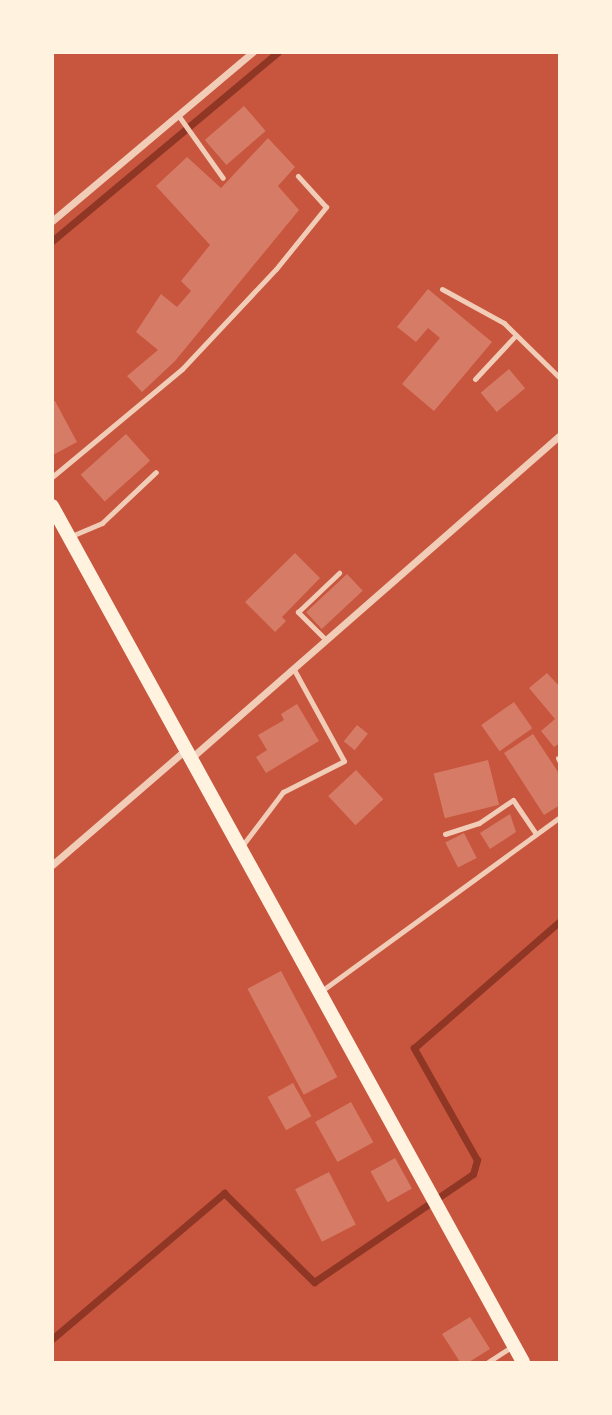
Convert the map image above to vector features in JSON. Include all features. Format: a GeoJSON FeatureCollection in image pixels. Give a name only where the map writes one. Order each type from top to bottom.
{"type":"FeatureCollection","features":[{"type":"Feature","properties":{"kind":"main road"},"geometry":{"type":"LineString","coordinates":[[52,506],[523,1363]]}},
{"type":"Feature","properties":{"kind":"street"},"geometry":{"type":"LineString","coordinates":[[52,221],[253,52]]}},
{"type":"Feature","properties":{"kind":"street"},"geometry":{"type":"LineString","coordinates":[[52,865],[293,668],[559,435]]}},
{"type":"Feature","properties":{"kind":"lane"},"geometry":{"type":"LineString","coordinates":[[178,115],[223,178]]}},
{"type":"Feature","properties":{"kind":"lane"},"geometry":{"type":"LineString","coordinates":[[52,478],[182,369],[276,269],[326,207],[298,176]]}},
{"type":"Feature","properties":{"kind":"lane"},"geometry":{"type":"LineString","coordinates":[[442,289],[504,323],[559,378]]}},
{"type":"Feature","properties":{"kind":"lane"},"geometry":{"type":"LineString","coordinates":[[475,379],[516,335]]}},
{"type":"Feature","properties":{"kind":"lane"},"geometry":{"type":"LineString","coordinates":[[69,537],[102,523],[156,472]]}},
{"type":"Feature","properties":{"kind":"lane"},"geometry":{"type":"LineString","coordinates":[[326,640],[298,612],[339,573]]}},
{"type":"Feature","properties":{"kind":"lane"},"geometry":{"type":"LineString","coordinates":[[240,848],[283,792],[344,761],[293,668]]}},
{"type":"Feature","properties":{"kind":"lane"},"geometry":{"type":"LineString","coordinates":[[445,834],[479,823],[513,800],[536,834]]}},
{"type":"Feature","properties":{"kind":"lane"},"geometry":{"type":"LineString","coordinates":[[320,992],[559,817]]}},
{"type":"Feature","properties":{"kind":"lane"},"geometry":{"type":"LineString","coordinates":[[488,1363],[514,1345]]}},
{"type":"Feature","properties":{"kind":"building"},"geometry":{"type":"Polygon","coordinates":[[[244,106],[266,131],[226,165],[205,140],[244,106]]]}},
{"type":"Feature","properties":{"kind":"building"},"geometry":{"type":"Polygon","coordinates":[[[268,138],[295,167],[278,186],[299,210],[175,361],[142,392],[127,376],[158,350],[136,332],[161,294],[177,307],[191,291],[181,281],[210,245],[156,186],[187,157],[221,188],[268,138]]]}},
{"type":"Feature","properties":{"kind":"building"},"geometry":{"type":"Polygon","coordinates":[[[428,289],[492,342],[434,411],[402,384],[440,338],[428,328],[416,342],[397,327],[428,289]]]}},
{"type":"Feature","properties":{"kind":"building"},"geometry":{"type":"Polygon","coordinates":[[[509,369],[525,388],[497,412],[481,393],[509,369]]]}},
{"type":"Feature","properties":{"kind":"building"},"geometry":{"type":"Polygon","coordinates":[[[55,401],[77,442],[53,455],[52,402],[55,401]]]}},
{"type":"Feature","properties":{"kind":"building"},"geometry":{"type":"Polygon","coordinates":[[[126,434],[150,461],[105,502],[81,475],[126,434]]]}},
{"type":"Feature","properties":{"kind":"building"},"geometry":{"type":"Polygon","coordinates":[[[295,553],[320,578],[282,617],[286,621],[275,632],[245,602],[295,553]]]}},
{"type":"Feature","properties":{"kind":"building"},"geometry":{"type":"Polygon","coordinates":[[[347,574],[363,591],[322,629],[306,612],[347,574]]]}},
{"type":"Feature","properties":{"kind":"building"},"geometry":{"type":"Polygon","coordinates":[[[547,673],[560,687],[560,743],[554,747],[541,731],[555,719],[529,688],[547,673]]]}},
{"type":"Feature","properties":{"kind":"building"},"geometry":{"type":"Polygon","coordinates":[[[514,702],[532,728],[500,751],[481,725],[514,702]]]}},
{"type":"Feature","properties":{"kind":"building"},"geometry":{"type":"Polygon","coordinates":[[[297,704],[319,741],[266,773],[256,757],[267,750],[258,735],[284,720],[281,714],[297,704]]]}},
{"type":"Feature","properties":{"kind":"building"},"geometry":{"type":"Polygon","coordinates":[[[357,725],[368,734],[355,750],[344,741],[357,725]]]}},
{"type":"Feature","properties":{"kind":"building"},"geometry":{"type":"Polygon","coordinates":[[[533,734],[560,775],[560,805],[544,815],[504,753],[533,734]]]}},
{"type":"Feature","properties":{"kind":"building"},"geometry":{"type":"Polygon","coordinates":[[[488,760],[499,805],[445,818],[434,774],[488,760]]]}},
{"type":"Feature","properties":{"kind":"building"},"geometry":{"type":"Polygon","coordinates":[[[356,770],[383,799],[355,825],[328,796],[356,770]]]}},
{"type":"Feature","properties":{"kind":"building"},"geometry":{"type":"Polygon","coordinates":[[[510,814],[516,832],[490,849],[480,833],[510,814]]]}},
{"type":"Feature","properties":{"kind":"building"},"geometry":{"type":"Polygon","coordinates":[[[464,833],[477,858],[458,867],[445,843],[464,833]]]}},
{"type":"Feature","properties":{"kind":"building"},"geometry":{"type":"Polygon","coordinates":[[[281,971],[337,1077],[304,1095],[247,989],[281,971]]]}},
{"type":"Feature","properties":{"kind":"building"},"geometry":{"type":"Polygon","coordinates":[[[293,1083],[311,1116],[286,1130],[268,1097],[293,1083]]]}},
{"type":"Feature","properties":{"kind":"building"},"geometry":{"type":"Polygon","coordinates":[[[351,1102],[373,1142],[337,1162],[315,1122],[351,1102]]]}},
{"type":"Feature","properties":{"kind":"building"},"geometry":{"type":"Polygon","coordinates":[[[395,1158],[412,1189],[387,1202],[371,1172],[395,1158]]]}},
{"type":"Feature","properties":{"kind":"building"},"geometry":{"type":"Polygon","coordinates":[[[329,1172],[356,1225],[322,1242],[295,1189],[329,1172]]]}},
{"type":"Feature","properties":{"kind":"building"},"geometry":{"type":"Polygon","coordinates":[[[470,1317],[490,1349],[469,1362],[460,1362],[442,1334],[470,1317]]]}},
{"type":"Feature","properties":{"kind":"waterway"},"geometry":{"type":"LineString","coordinates":[[52,241],[278,52]]}},
{"type":"Feature","properties":{"kind":"waterway"},"geometry":{"type":"LineString","coordinates":[[52,1339],[224,1193],[314,1282],[473,1174],[477,1160],[414,1048],[560,921]]}}]}
